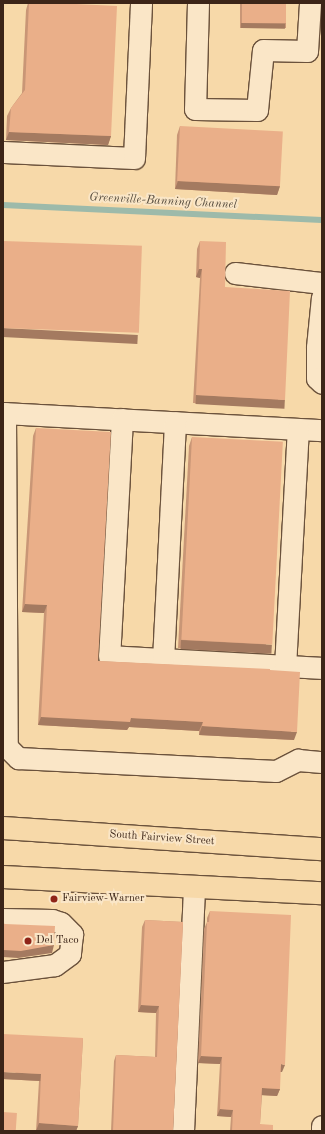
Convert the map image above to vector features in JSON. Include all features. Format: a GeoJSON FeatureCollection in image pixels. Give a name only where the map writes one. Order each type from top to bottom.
{"type":"FeatureCollection","features":[{"type":"Feature","properties":{"kind":"main road","name":"South Fairview Street"},"geometry":{"type":"LineString","coordinates":[[3,828],[322,849]]}},
{"type":"Feature","properties":{"kind":"main road"},"geometry":{"type":"LineString","coordinates":[[3,877],[194,888],[322,893]]}},
{"type":"Feature","properties":{"kind":"street"},"geometry":{"type":"LineString","coordinates":[[3,152],[134,158],[141,3]]}},
{"type":"Feature","properties":{"kind":"street"},"geometry":{"type":"LineString","coordinates":[[198,3],[194,109],[257,110],[263,50],[307,51],[310,3]]}},
{"type":"Feature","properties":{"kind":"street"},"geometry":{"type":"LineString","coordinates":[[235,273],[322,283]]}},
{"type":"Feature","properties":{"kind":"street"},"geometry":{"type":"LineString","coordinates":[[322,297],[317,347],[317,378],[322,383]]}},
{"type":"Feature","properties":{"kind":"street"},"geometry":{"type":"LineString","coordinates":[[322,430],[4,413],[7,747],[18,758],[276,772],[298,760],[322,762]]}},
{"type":"Feature","properties":{"kind":"street"},"geometry":{"type":"LineString","coordinates":[[122,419],[109,656],[322,668]]}},
{"type":"Feature","properties":{"kind":"street"},"geometry":{"type":"LineString","coordinates":[[163,660],[176,422]]}},
{"type":"Feature","properties":{"kind":"street"},"geometry":{"type":"LineString","coordinates":[[285,666],[298,429]]}},
{"type":"Feature","properties":{"kind":"street"},"geometry":{"type":"LineString","coordinates":[[183,1131],[194,888]]}},
{"type":"Feature","properties":{"kind":"street"},"geometry":{"type":"LineString","coordinates":[[3,919],[52,920],[61,923],[72,934],[70,954],[55,965],[3,972]]}},
{"type":"Feature","properties":{"kind":"street"},"geometry":{"type":"LineString","coordinates":[[322,1126],[322,1131]]}},
{"type":"Feature","properties":{"kind":"building"},"geometry":{"type":"Polygon","coordinates":[[[29,3],[117,6],[111,136],[9,132],[11,108],[25,90],[29,3]]]}},
{"type":"Feature","properties":{"kind":"building"},"geometry":{"type":"Polygon","coordinates":[[[242,3],[286,3],[286,23],[242,23],[242,3]]]}},
{"type":"Feature","properties":{"kind":"building"},"geometry":{"type":"Polygon","coordinates":[[[180,126],[283,131],[280,186],[177,181],[180,126]]]}},
{"type":"Feature","properties":{"kind":"building"},"geometry":{"type":"Polygon","coordinates":[[[3,241],[142,246],[139,333],[3,328],[3,241]]]}},
{"type":"Feature","properties":{"kind":"building"},"geometry":{"type":"Polygon","coordinates":[[[200,241],[226,242],[225,287],[290,291],[285,400],[196,395],[202,269],[199,269],[200,241]]]}},
{"type":"Feature","properties":{"kind":"building"},"geometry":{"type":"Polygon","coordinates":[[[36,428],[111,432],[98,661],[270,669],[300,672],[297,732],[202,726],[203,722],[131,718],[130,722],[41,717],[47,605],[25,604],[36,428]]]}},
{"type":"Feature","properties":{"kind":"building"},"geometry":{"type":"Polygon","coordinates":[[[192,437],[283,442],[272,644],[181,640],[192,437]]]}},
{"type":"Feature","properties":{"kind":"building"},"geometry":{"type":"Polygon","coordinates":[[[210,911],[291,915],[285,1065],[281,1064],[280,1089],[262,1088],[260,1124],[273,1125],[273,1131],[232,1131],[233,1110],[220,1109],[222,1057],[201,1056],[207,922],[209,922],[210,911]]]}},
{"type":"Feature","properties":{"kind":"building"},"geometry":{"type":"Polygon","coordinates":[[[145,920],[183,922],[173,1131],[113,1131],[116,1055],[157,1057],[159,1006],[141,1005],[145,920]]]}},
{"type":"Feature","properties":{"kind":"building","name":"Del Taco"},"geometry":{"type":"Polygon","coordinates":[[[3,923],[55,926],[54,945],[21,951],[3,950],[3,923]]]}},
{"type":"Feature","properties":{"kind":"building"},"geometry":{"type":"Polygon","coordinates":[[[3,1034],[83,1038],[78,1126],[39,1123],[41,1074],[3,1072],[3,1034]]]}},
{"type":"Feature","properties":{"kind":"building"},"geometry":{"type":"Polygon","coordinates":[[[3,1112],[17,1113],[16,1131],[3,1131],[3,1112]]]}},
{"type":"Feature","properties":{"kind":"waterway","name":"Greenville-Banning Channel"},"geometry":{"type":"LineString","coordinates":[[3,205],[322,220]]}},
{"type":"Feature","properties":{"kind":"place","name":"Fairview-Warner"},"geometry":{"type":"Point","coordinates":[54,899]}},
{"type":"Feature","properties":{"kind":"place","name":"Del Taco"},"geometry":{"type":"Point","coordinates":[28,941]}}]}
